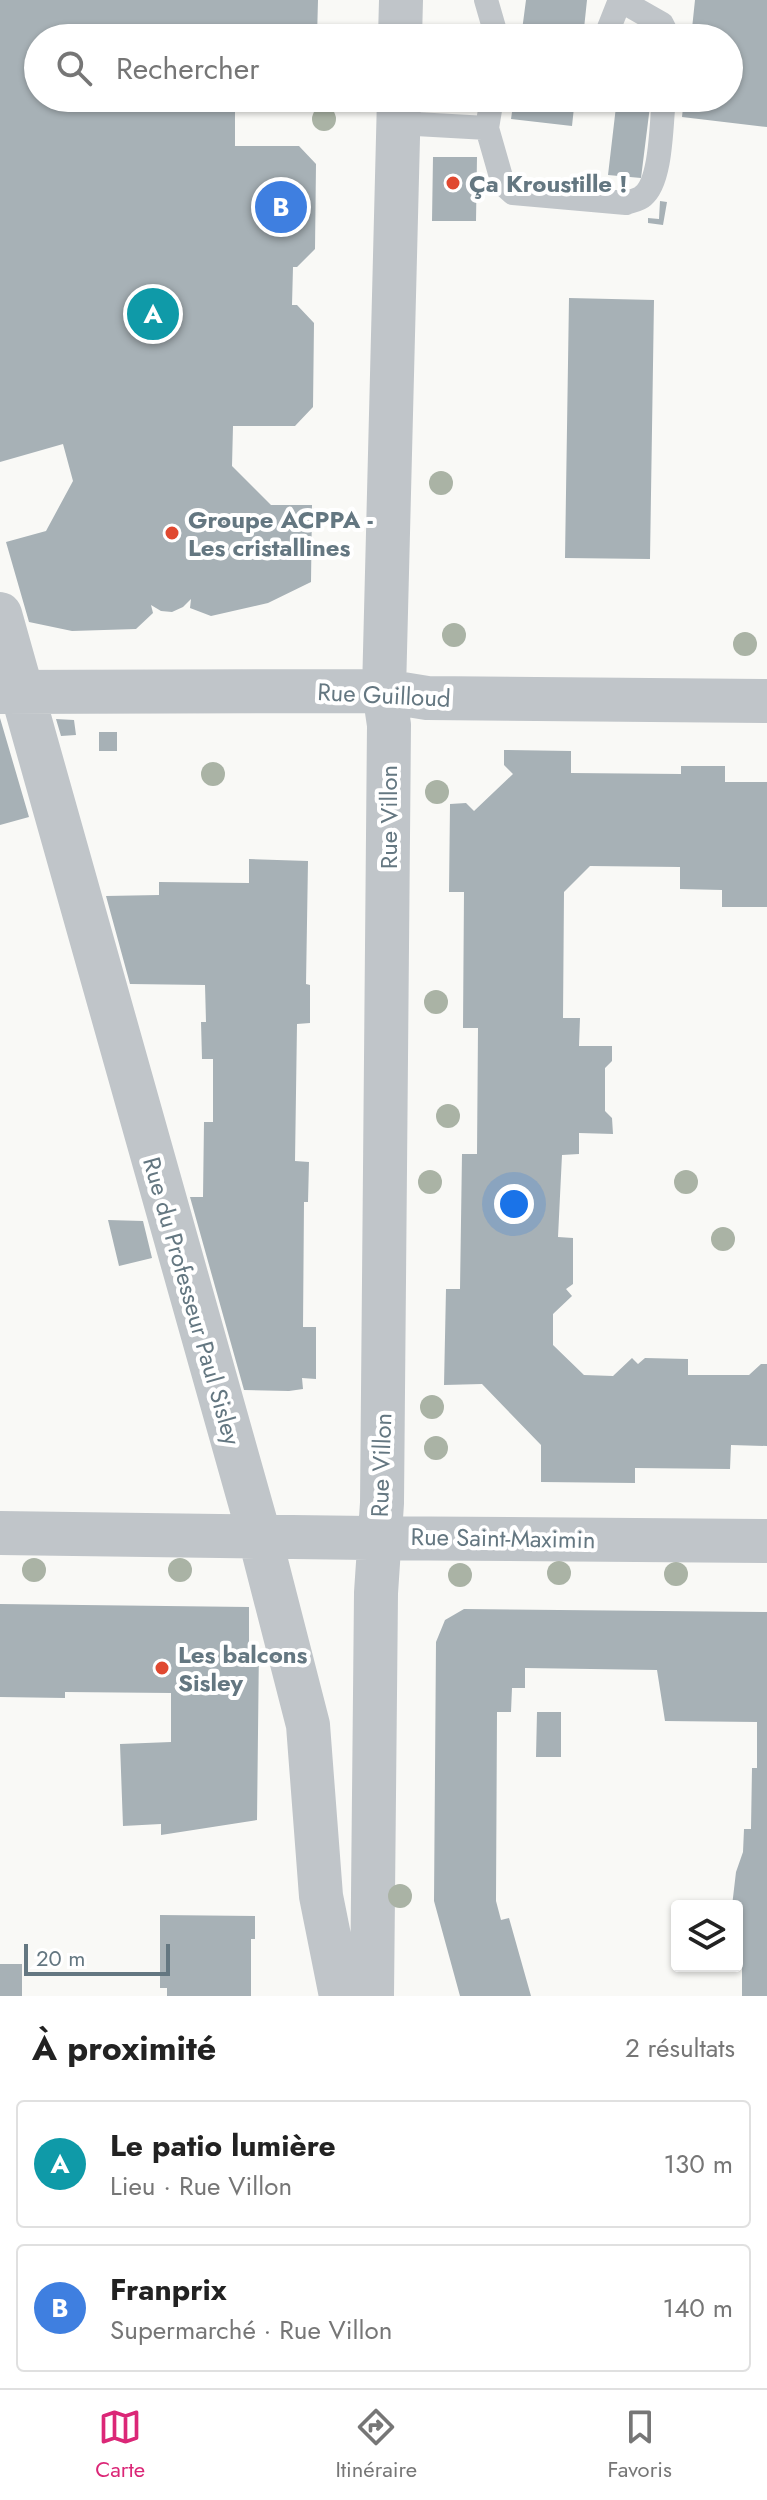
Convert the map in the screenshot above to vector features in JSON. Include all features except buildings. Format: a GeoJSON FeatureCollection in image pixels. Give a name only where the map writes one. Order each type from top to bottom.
{"type":"FeatureCollection","features":[{"type":"Feature","properties":{"kind":"street"},"geometry":{"type":"LineString","coordinates":[[400,24],[401,0]]}},
{"type":"Feature","properties":{"kind":"street","name":"Rue Villon"},"geometry":{"type":"LineString","coordinates":[[379,1536],[382,1503],[389,741],[384,691],[398,112]]}},
{"type":"Feature","properties":{"kind":"street","name":"Rue du Professeur Paul Sisley"},"geometry":{"type":"LineString","coordinates":[[0,614],[10,692],[260,1538],[308,1725],[321,1896],[341,1996]]}},
{"type":"Feature","properties":{"kind":"street","name":"Rue Guilloud"},"geometry":{"type":"LineString","coordinates":[[10,692],[384,691],[427,698],[767,701]]}},
{"type":"Feature","properties":{"kind":"street","name":"Rue Saint-Maximin"},"geometry":{"type":"LineString","coordinates":[[0,1533],[767,1541]]}},
{"type":"Feature","properties":{"kind":"street"},"geometry":{"type":"LineString","coordinates":[[372,1996],[379,1536]]}},
{"type":"Feature","properties":{"kind":"lane"},"geometry":{"type":"LineString","coordinates":[[486,0],[493,24]]}},
{"type":"Feature","properties":{"kind":"lane"},"geometry":{"type":"LineString","coordinates":[[611,24],[620,0],[662,24]]}},
{"type":"Feature","properties":{"kind":"lane"},"geometry":{"type":"LineString","coordinates":[[403,112],[487,128]]}},
{"type":"Feature","properties":{"kind":"lane"},"geometry":{"type":"LineString","coordinates":[[490,112],[487,128],[503,184],[513,193],[626,203],[642,198],[651,187],[656,173],[663,112]]}},
{"type":"Feature","properties":{"kind":"place","name":"Ça Kroustille !"},"geometry":{"type":"Point","coordinates":[453,183]}},
{"type":"Feature","properties":{"kind":"place","name":"Franprix"},"geometry":{"type":"Point","coordinates":[281,207]}},
{"type":"Feature","properties":{"kind":"place","name":"Le patio lumière"},"geometry":{"type":"Point","coordinates":[153,314]}},
{"type":"Feature","properties":{"kind":"place","name":"Groupe ACPPA - Les cristallines"},"geometry":{"type":"Point","coordinates":[172,533]}},
{"type":"Feature","properties":{"kind":"place","name":"Les balcons Sisley"},"geometry":{"type":"Point","coordinates":[162,1668]}}]}
